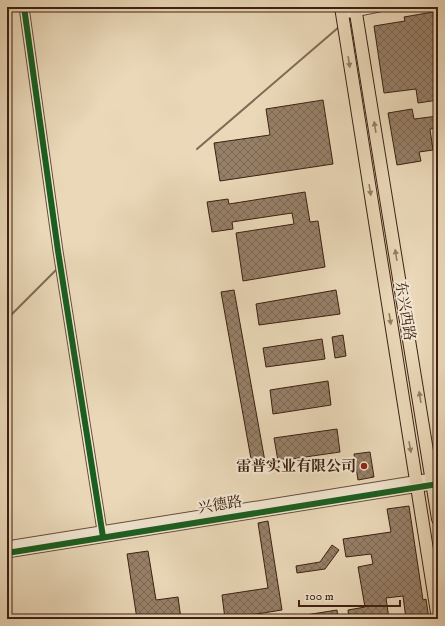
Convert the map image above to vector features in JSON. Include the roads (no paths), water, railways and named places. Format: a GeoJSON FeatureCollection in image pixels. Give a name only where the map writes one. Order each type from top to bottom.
{"type":"FeatureCollection","features":[{"type":"Feature","properties":{"kind":"main road","name":"东兴西路"},"geometry":{"type":"LineString","coordinates":[[356,10],[435,481],[438,518]]}},
{"type":"Feature","properties":{"kind":"main road","name":"东兴西路"},"geometry":{"type":"LineString","coordinates":[[342,15],[438,619]]}},
{"type":"Feature","properties":{"kind":"street"},"geometry":{"type":"LineString","coordinates":[[24,7],[58,251],[102,534]]}},
{"type":"Feature","properties":{"kind":"street"},"geometry":{"type":"LineString","coordinates":[[342,15],[356,10],[379,7]]}},
{"type":"Feature","properties":{"kind":"street","name":"兴德路"},"geometry":{"type":"LineString","coordinates":[[7,546],[102,534],[435,481]]}},
{"type":"Feature","properties":{"kind":"street","name":"兴德路"},"geometry":{"type":"LineString","coordinates":[[7,553],[102,534]]}},
{"type":"Feature","properties":{"kind":"waterway"},"geometry":{"type":"LineString","coordinates":[[197,149],[339,27]]}},
{"type":"Feature","properties":{"kind":"waterway"},"geometry":{"type":"LineString","coordinates":[[7,319],[56,270]]}},
{"type":"Feature","properties":{"kind":"place","name":"雷普实业有限公司"},"geometry":{"type":"Point","coordinates":[364,466]}}]}
